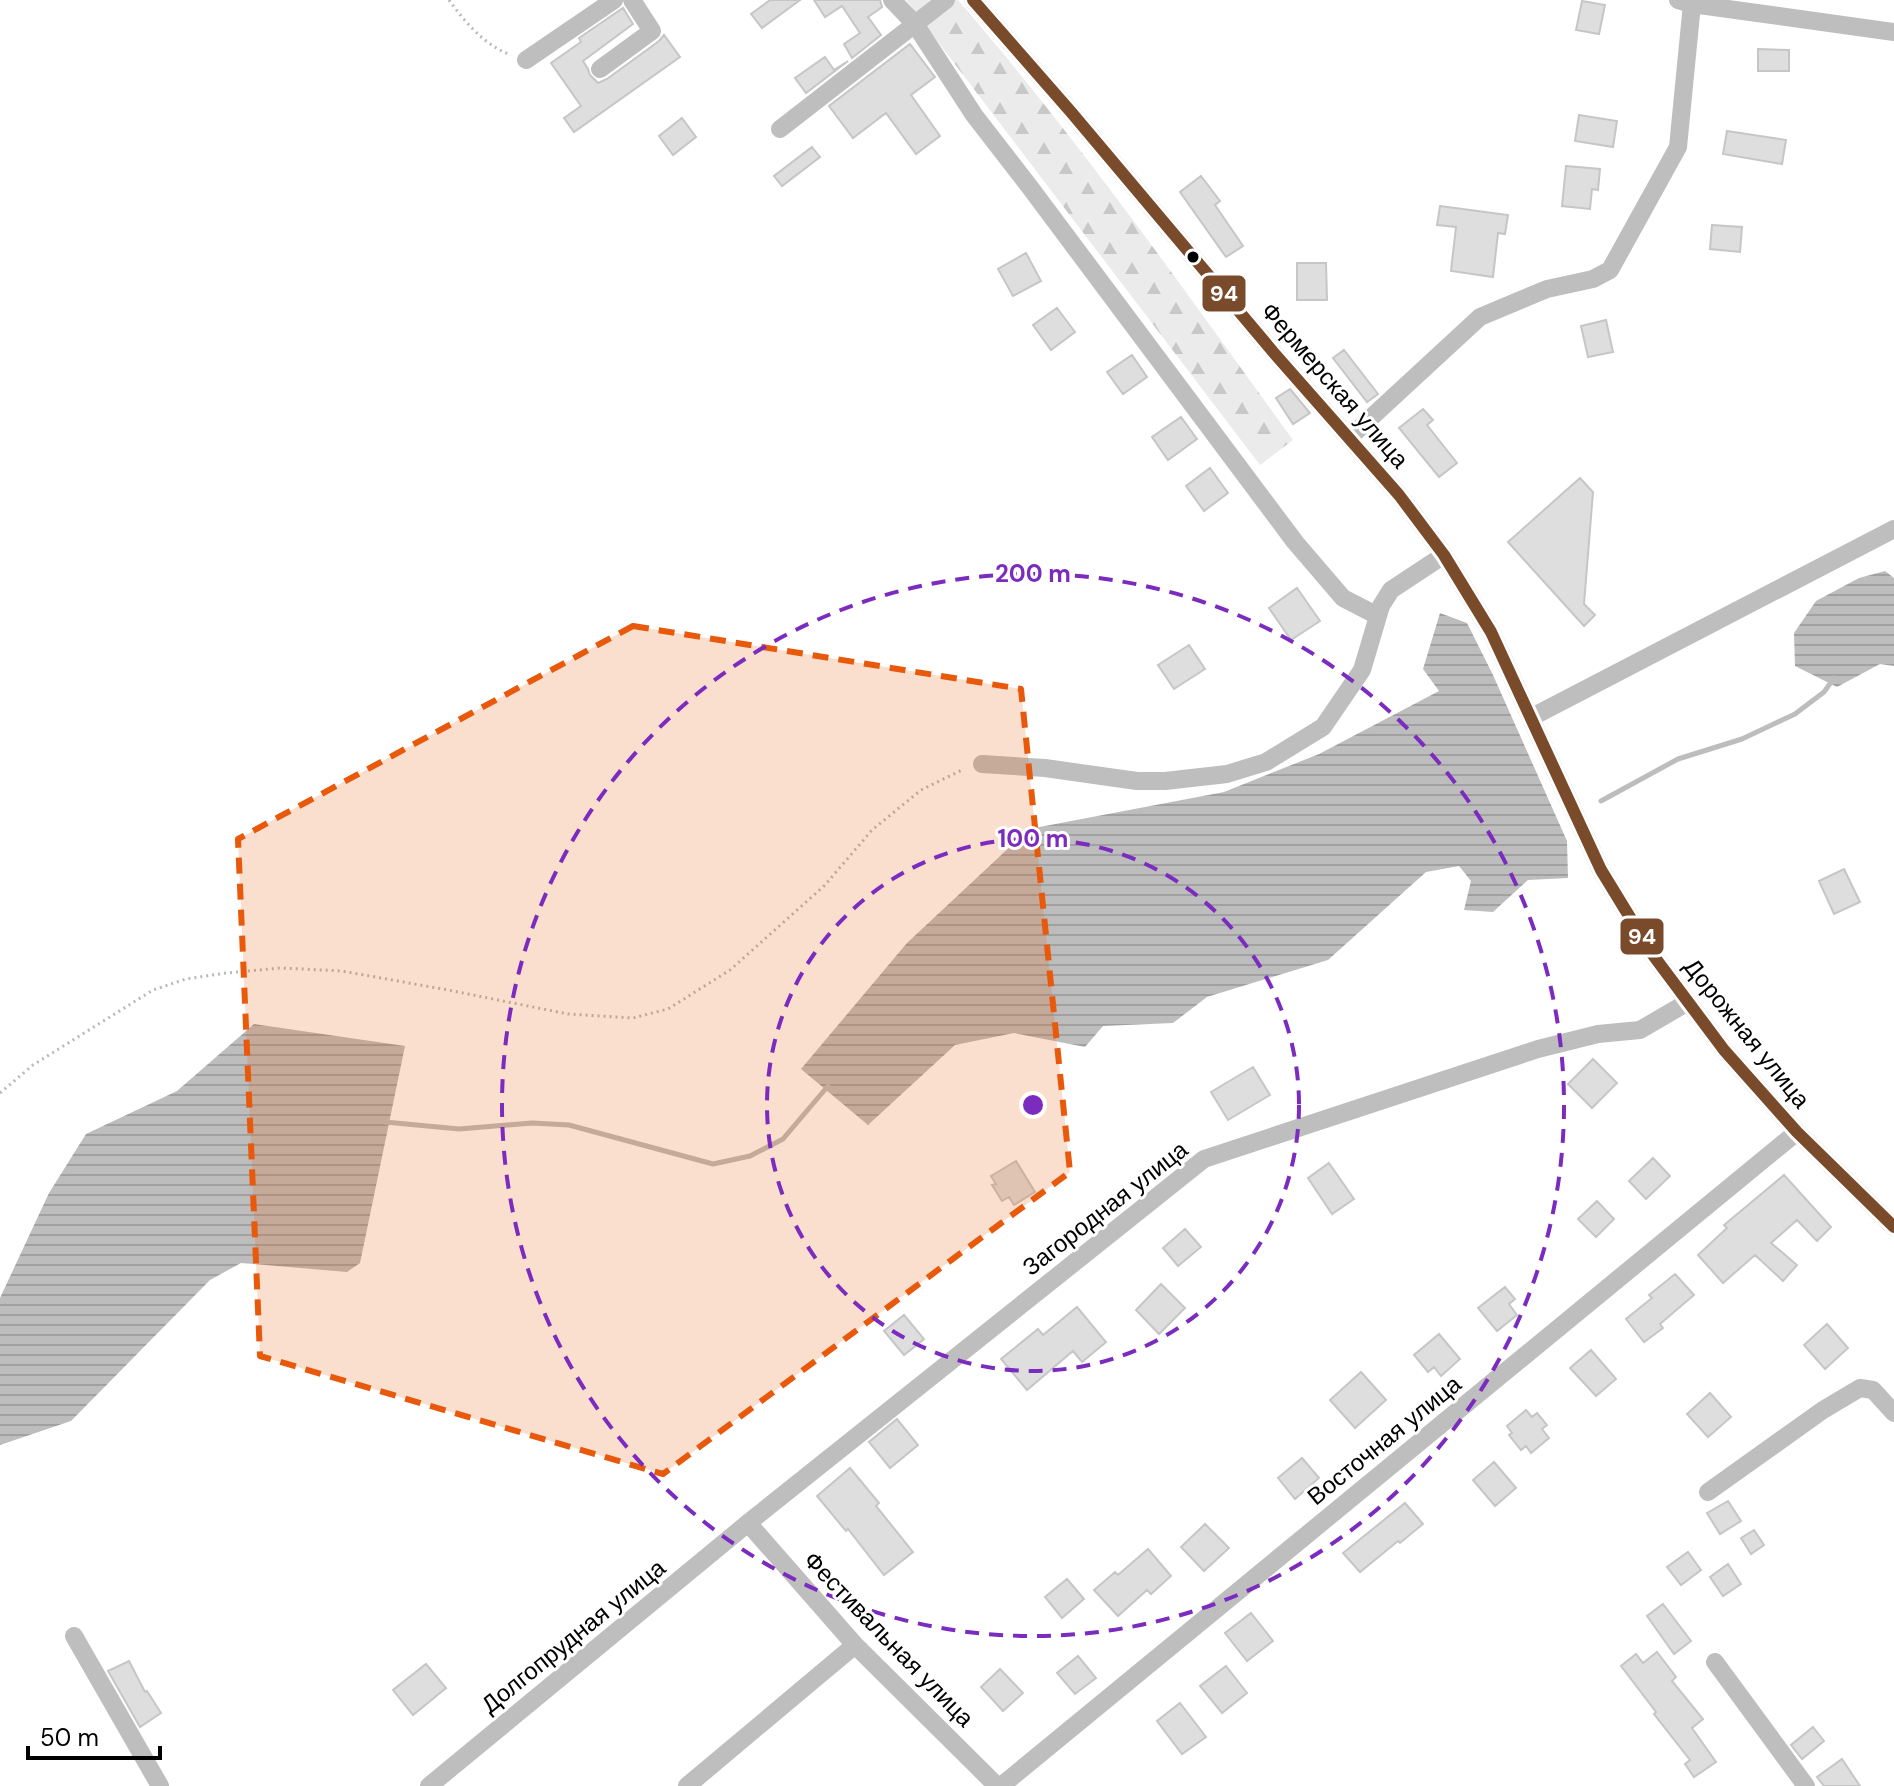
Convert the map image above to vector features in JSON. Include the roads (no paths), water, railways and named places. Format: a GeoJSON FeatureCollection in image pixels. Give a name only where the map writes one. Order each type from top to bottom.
{"type":"FeatureCollection","features":[{"type":"Feature","properties":{"kind":"street"},"geometry":{"type":"LineString","coordinates":[[526,60],[614,0]]}},
{"type":"Feature","properties":{"kind":"street"},"geometry":{"type":"LineString","coordinates":[[600,69],[652,31],[632,0]]}},
{"type":"Feature","properties":{"kind":"street"},"geometry":{"type":"LineString","coordinates":[[892,0],[915,24],[974,115],[1295,542],[1343,598],[1378,616]]}},
{"type":"Feature","properties":{"kind":"street"},"geometry":{"type":"LineString","coordinates":[[780,129],[946,0]]}},
{"type":"Feature","properties":{"kind":"street","name":"Фермерская улица"},"geometry":{"type":"LineString","coordinates":[[973,0],[1399,495],[1444,555],[1491,632],[1532,717]]}},
{"type":"Feature","properties":{"kind":"street"},"geometry":{"type":"LineString","coordinates":[[1350,437],[1480,317],[1547,289],[1593,279],[1610,270],[1678,147],[1685,2],[1894,32]]}},
{"type":"Feature","properties":{"kind":"street"},"geometry":{"type":"LineString","coordinates":[[1532,717],[1894,529]]}},
{"type":"Feature","properties":{"kind":"street"},"geometry":{"type":"LineString","coordinates":[[982,764],[1045,768],[1137,781],[1165,781],[1227,774],[1266,762],[1323,727],[1362,670],[1381,606],[1391,590],[1444,555]]}},
{"type":"Feature","properties":{"kind":"street","name":"Дорожная улица"},"geometry":{"type":"LineString","coordinates":[[1532,717],[1601,870],[1653,955],[1724,1050],[1797,1132],[1894,1227]]}},
{"type":"Feature","properties":{"kind":"street","name":"Загородная улица"},"geometry":{"type":"LineString","coordinates":[[748,1523],[1204,1159],[1538,1049],[1598,1034],[1640,1030],[1688,1002]]}},
{"type":"Feature","properties":{"kind":"street","name":"Восточная улица"},"geometry":{"type":"LineString","coordinates":[[999,1786],[1797,1132]]}},
{"type":"Feature","properties":{"kind":"street"},"geometry":{"type":"LineString","coordinates":[[1708,1492],[1823,1410],[1860,1388],[1873,1390],[1894,1413]]}},
{"type":"Feature","properties":{"kind":"street","name":"Фестивальная улица"},"geometry":{"type":"LineString","coordinates":[[748,1523],[855,1645],[999,1786]]}},
{"type":"Feature","properties":{"kind":"street","name":"Долгопрудная улица"},"geometry":{"type":"LineString","coordinates":[[429,1786],[748,1523]]}},
{"type":"Feature","properties":{"kind":"street"},"geometry":{"type":"LineString","coordinates":[[74,1636],[160,1786]]}},
{"type":"Feature","properties":{"kind":"street"},"geometry":{"type":"LineString","coordinates":[[687,1786],[855,1645]]}},
{"type":"Feature","properties":{"kind":"street"},"geometry":{"type":"LineString","coordinates":[[1715,1662],[1806,1786]]}},
{"type":"Feature","properties":{"kind":"waterway"},"geometry":{"type":"LineString","coordinates":[[1601,801],[1678,759],[1742,739],[1795,714],[1824,692],[1834,678]]}},
{"type":"Feature","properties":{"kind":"waterway"},"geometry":{"type":"LineString","coordinates":[[385,1122],[459,1129],[532,1123],[569,1125],[713,1164],[750,1156],[783,1139],[828,1086]]}}]}
